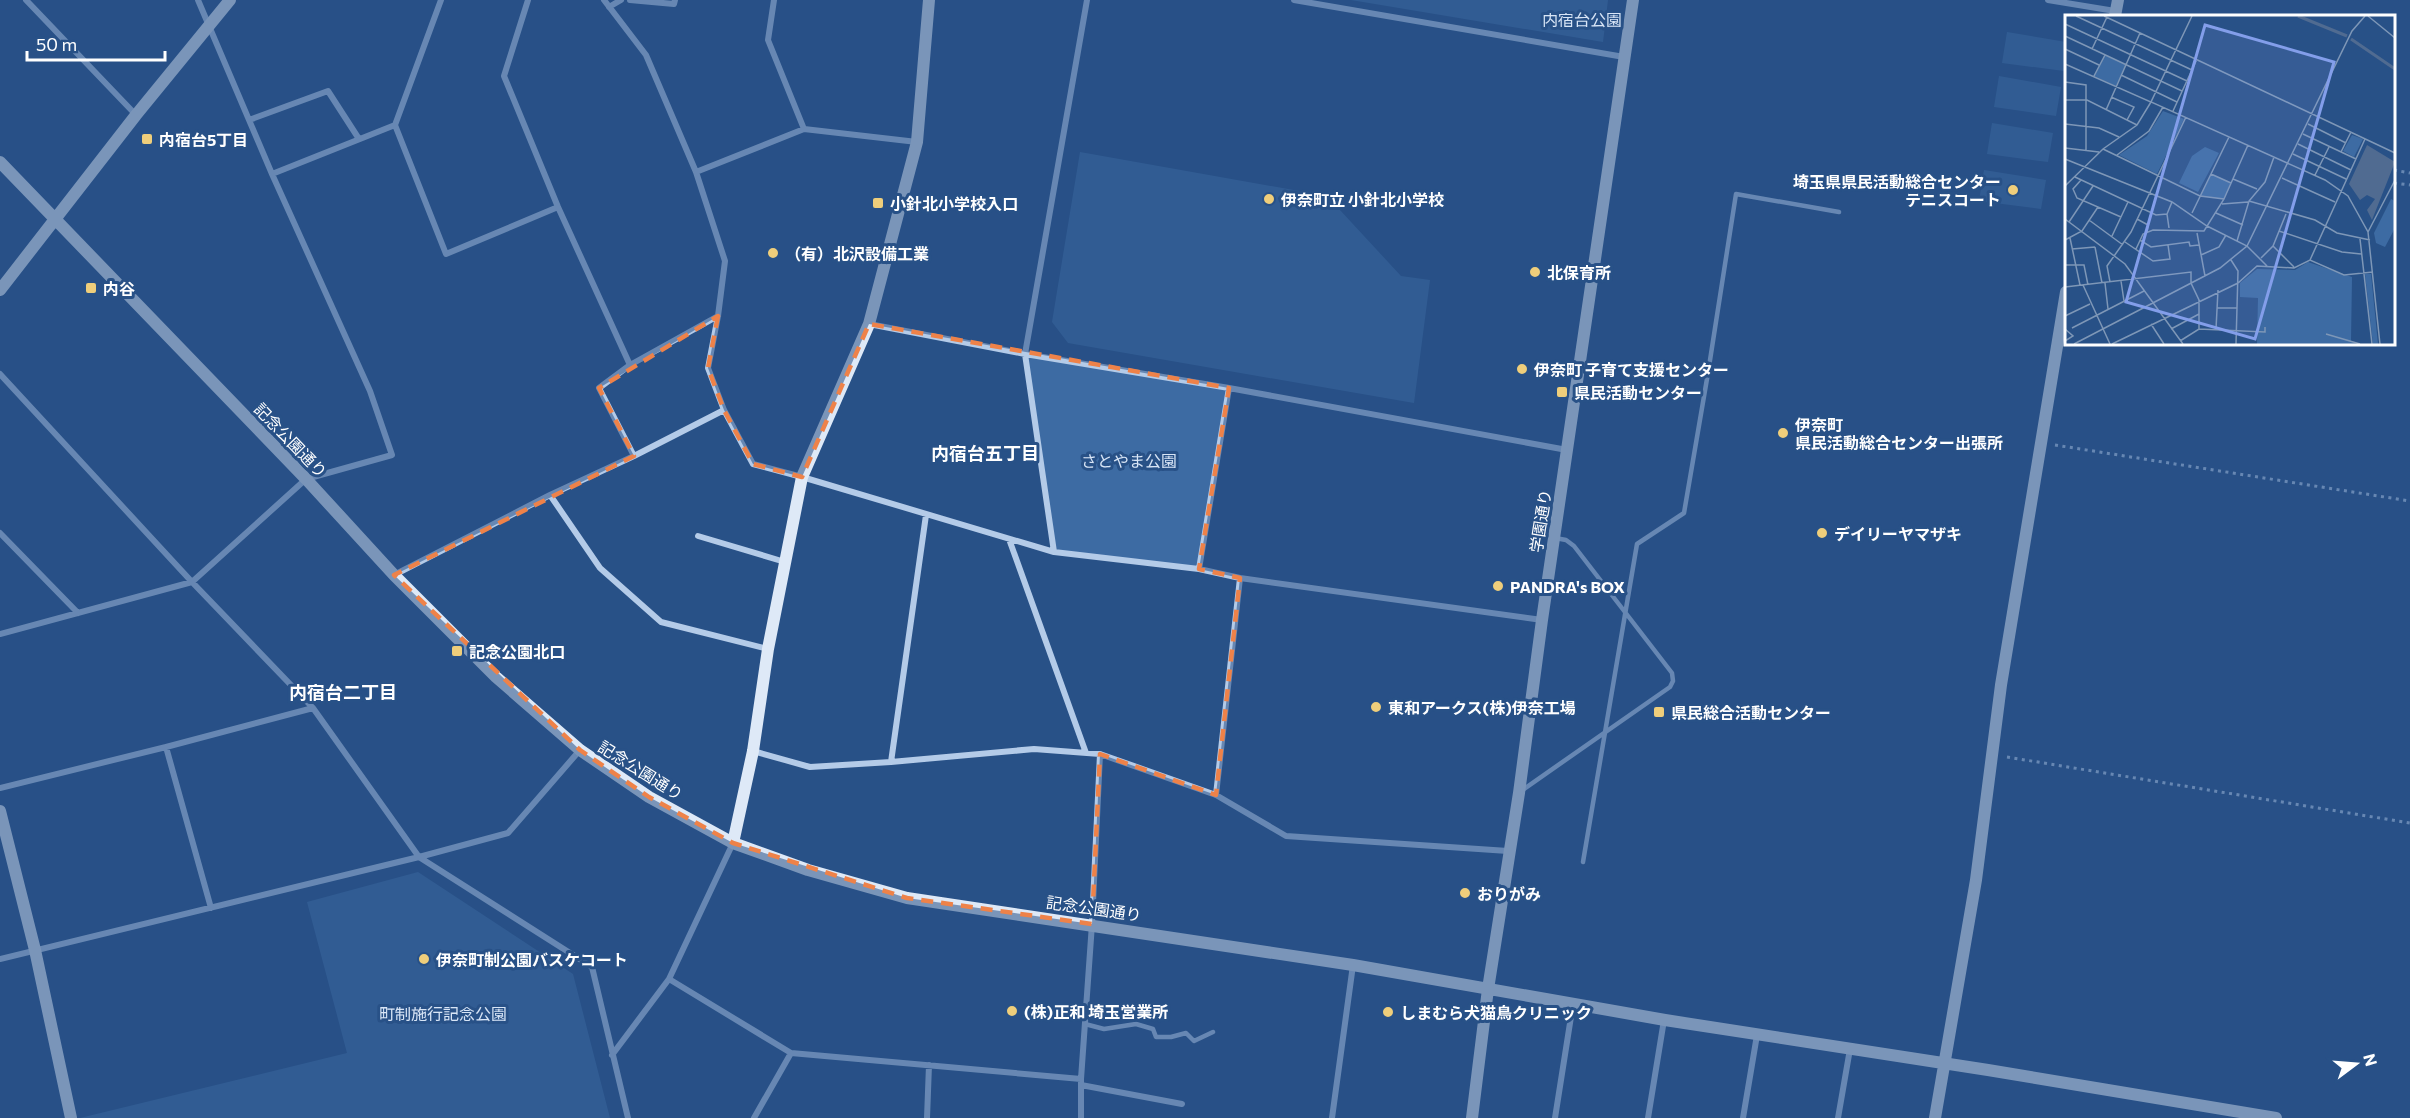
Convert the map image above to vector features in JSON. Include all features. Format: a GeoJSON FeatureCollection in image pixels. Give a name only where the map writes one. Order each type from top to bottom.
{"type":"FeatureCollection","features":[{"type":"Feature","properties":{"kind":"street"},"geometry":{"type":"LineString","coordinates":[[26,0],[136,115]]}},
{"type":"Feature","properties":{"kind":"street"},"geometry":{"type":"LineString","coordinates":[[0,634],[192,582],[306,479],[392,455],[370,391],[272,174],[198,0]]}},
{"type":"Feature","properties":{"kind":"street"},"geometry":{"type":"LineString","coordinates":[[0,290],[136,115],[230,0]]}},
{"type":"Feature","properties":{"kind":"street"},"geometry":{"type":"LineString","coordinates":[[441,0],[395,125],[446,254],[558,207]]}},
{"type":"Feature","properties":{"kind":"street"},"geometry":{"type":"LineString","coordinates":[[528,0],[504,76],[558,207],[630,365]]}},
{"type":"Feature","properties":{"kind":"street"},"geometry":{"type":"LineString","coordinates":[[604,0],[646,55],[696,172],[725,261],[708,368],[724,410],[753,464],[1054,552],[1199,569],[1240,578],[1542,620]]}},
{"type":"Feature","properties":{"kind":"street"},"geometry":{"type":"LineString","coordinates":[[609,7],[621,0]]}},
{"type":"Feature","properties":{"kind":"street"},"geometry":{"type":"LineString","coordinates":[[630,0],[674,4],[675,0]]}},
{"type":"Feature","properties":{"kind":"street"},"geometry":{"type":"LineString","coordinates":[[774,0],[768,40],[804,129]]}},
{"type":"Feature","properties":{"kind":"street"},"geometry":{"type":"LineString","coordinates":[[612,1055],[669,979],[734,843],[753,751],[768,649],[802,477],[869,324],[917,142],[930,0]]}},
{"type":"Feature","properties":{"kind":"street"},"geometry":{"type":"LineString","coordinates":[[1054,552],[1025,354],[1087,0]]}},
{"type":"Feature","properties":{"kind":"street"},"geometry":{"type":"LineString","coordinates":[[1294,0],[1624,57]]}},
{"type":"Feature","properties":{"kind":"street","name":"学園通り"},"geometry":{"type":"LineString","coordinates":[[1472,1118],[1488,988],[1519,793],[1632,0]]}},
{"type":"Feature","properties":{"kind":"street"},"geometry":{"type":"LineString","coordinates":[[2048,0],[2117,9]]}},
{"type":"Feature","properties":{"kind":"street"},"geometry":{"type":"LineString","coordinates":[[249,120],[328,91],[359,139]]}},
{"type":"Feature","properties":{"kind":"street"},"geometry":{"type":"LineString","coordinates":[[272,174],[395,125]]}},
{"type":"Feature","properties":{"kind":"street"},"geometry":{"type":"LineString","coordinates":[[696,172],[804,129],[917,142]]}},
{"type":"Feature","properties":{"kind":"street","name":"記念公園通り"},"geometry":{"type":"LineString","coordinates":[[0,162],[306,479],[394,575],[496,677],[579,750],[649,797],[734,843],[808,870],[907,898],[1353,965],[1665,1020],[2276,1118]]}},
{"type":"Feature","properties":{"kind":"street"},"geometry":{"type":"LineString","coordinates":[[1935,1118],[1976,880],[1990,754],[2065,304]]}},
{"type":"Feature","properties":{"kind":"street"},"geometry":{"type":"LineString","coordinates":[[634,456],[599,388],[630,365],[718,316]]}},
{"type":"Feature","properties":{"kind":"street"},"geometry":{"type":"LineString","coordinates":[[869,324],[1025,354],[1229,388],[1568,450]]}},
{"type":"Feature","properties":{"kind":"street"},"geometry":{"type":"LineString","coordinates":[[0,374],[312,708],[419,857],[592,967],[628,1118]]}},
{"type":"Feature","properties":{"kind":"street"},"geometry":{"type":"LineString","coordinates":[[1199,569],[1229,388]]}},
{"type":"Feature","properties":{"kind":"street"},"geometry":{"type":"LineString","coordinates":[[394,575],[724,410]]}},
{"type":"Feature","properties":{"kind":"street"},"geometry":{"type":"LineString","coordinates":[[550,495],[600,568],[661,622],[768,649]]}},
{"type":"Feature","properties":{"kind":"street"},"geometry":{"type":"LineString","coordinates":[[891,762],[926,515]]}},
{"type":"Feature","properties":{"kind":"street"},"geometry":{"type":"LineString","coordinates":[[0,532],[78,613]]}},
{"type":"Feature","properties":{"kind":"street"},"geometry":{"type":"LineString","coordinates":[[699,536],[785,562]]}},
{"type":"Feature","properties":{"kind":"street"},"geometry":{"type":"LineString","coordinates":[[1009,539],[1086,753]]}},
{"type":"Feature","properties":{"kind":"street"},"geometry":{"type":"LineString","coordinates":[[1216,795],[1240,578]]}},
{"type":"Feature","properties":{"kind":"street"},"geometry":{"type":"LineString","coordinates":[[0,788],[312,708]]}},
{"type":"Feature","properties":{"kind":"street"},"geometry":{"type":"LineString","coordinates":[[166,747],[211,909]]}},
{"type":"Feature","properties":{"kind":"street"},"geometry":{"type":"LineString","coordinates":[[753,751],[810,767],[1034,749],[1100,754],[1216,795],[1286,836],[1508,851]]}},
{"type":"Feature","properties":{"kind":"street"},"geometry":{"type":"LineString","coordinates":[[0,958],[211,909],[508,833],[579,750]]}},
{"type":"Feature","properties":{"kind":"street"},"geometry":{"type":"LineString","coordinates":[[1081,1118],[1081,1082],[1092,924],[1100,754]]}},
{"type":"Feature","properties":{"kind":"street"},"geometry":{"type":"LineString","coordinates":[[0,811],[35,950],[71,1118]]}},
{"type":"Feature","properties":{"kind":"street"},"geometry":{"type":"LineString","coordinates":[[1332,1118],[1353,965]]}},
{"type":"Feature","properties":{"kind":"street"},"geometry":{"type":"LineString","coordinates":[[669,979],[791,1053],[1081,1082],[1182,1104]]}},
{"type":"Feature","properties":{"kind":"street"},"geometry":{"type":"LineString","coordinates":[[1555,1118],[1574,1004]]}},
{"type":"Feature","properties":{"kind":"street"},"geometry":{"type":"LineString","coordinates":[[1647,1118],[1665,1020]]}},
{"type":"Feature","properties":{"kind":"street"},"geometry":{"type":"LineString","coordinates":[[1743,1118],[1757,1034]]}},
{"type":"Feature","properties":{"kind":"street"},"geometry":{"type":"LineString","coordinates":[[1838,1118],[1850,1049]]}},
{"type":"Feature","properties":{"kind":"street"},"geometry":{"type":"LineString","coordinates":[[754,1118],[791,1053]]}},
{"type":"Feature","properties":{"kind":"street"},"geometry":{"type":"LineString","coordinates":[[927,1118],[929,1065]]}},
{"type":"Feature","properties":{"kind":"lane"},"geometry":{"type":"LineString","coordinates":[[1583,862],[1637,544],[1684,513],[1736,194],[1839,212]]}},
{"type":"Feature","properties":{"kind":"lane"},"geometry":{"type":"LineString","coordinates":[[1519,793],[1670,687],[1673,681],[1672,673],[1574,546],[1555,538]]}},
{"type":"Feature","properties":{"kind":"lane"},"geometry":{"type":"LineString","coordinates":[[1085,1024],[1104,1029],[1136,1024],[1153,1029],[1156,1037],[1171,1037],[1186,1033],[1194,1041],[1212,1032]]}},
{"type":"Feature","properties":{"kind":"path"},"geometry":{"type":"LineString","coordinates":[[2395,170],[2410,173]]}},
{"type":"Feature","properties":{"kind":"path"},"geometry":{"type":"LineString","coordinates":[[2395,183],[2410,185]]}},
{"type":"Feature","properties":{"kind":"path"},"geometry":{"type":"LineString","coordinates":[[2041,444],[2410,501]]}},
{"type":"Feature","properties":{"kind":"path"},"geometry":{"type":"LineString","coordinates":[[1990,754],[2410,823]]}},
{"type":"Feature","properties":{"kind":"highlighted area"},"geometry":{"type":"Polygon","coordinates":[[[718,316],[708,368],[724,410],[753,464],[802,477],[869,324],[1229,388],[1199,569],[1240,578],[1216,795],[1100,754],[1092,924],[907,898],[733,843],[649,797],[580,750],[394,575],[634,456],[599,388],[718,316]]]}},
{"type":"Feature","properties":{"kind":"green space","name":"内宿台公園"},"geometry":{"type":"Polygon","coordinates":[[[1351,0],[1608,0],[1603,42],[1351,0]]]}},
{"type":"Feature","properties":{"kind":"green space"},"geometry":{"type":"Polygon","coordinates":[[[2007,32],[2065,42],[2064,71],[2002,63],[2007,32]]]}},
{"type":"Feature","properties":{"kind":"green space"},"geometry":{"type":"Polygon","coordinates":[[[1999,76],[2061,87],[2056,116],[1994,107],[1999,76]]]}},
{"type":"Feature","properties":{"kind":"green space","name":"埼玉県県民活動総合センター テニスコート"},"geometry":{"type":"Polygon","coordinates":[[[1992,123],[2053,133],[2048,162],[1987,154],[1992,123]]]}},
{"type":"Feature","properties":{"kind":"green space"},"geometry":{"type":"Polygon","coordinates":[[[1080,152],[1327,196],[1401,276],[1430,280],[1414,403],[1068,343],[1052,322],[1080,152]]]}},
{"type":"Feature","properties":{"kind":"green space","name":"埼玉県県民活動総合センター テニスコート"},"geometry":{"type":"Polygon","coordinates":[[[1984,170],[2046,180],[2041,209],[1979,201],[1984,170]]]}},
{"type":"Feature","properties":{"kind":"green space","name":"さとやま公園"},"geometry":{"type":"Polygon","coordinates":[[[1025,354],[1229,388],[1199,569],[1054,552],[1025,354]]]}},
{"type":"Feature","properties":{"kind":"green space","name":"町制施行記念公園"},"geometry":{"type":"Polygon","coordinates":[[[418,872],[573,974],[610,1118],[80,1118],[347,1053],[307,902],[418,872]]]}},
{"type":"Feature","properties":{"kind":"place","name":"内宿台5丁目"},"geometry":{"type":"Point","coordinates":[147,139]}},
{"type":"Feature","properties":{"kind":"place","name":"埼玉県県民活動総合センター テニスコート"},"geometry":{"type":"Point","coordinates":[2013,190]}},
{"type":"Feature","properties":{"kind":"place","name":"伊奈町立 小針北小学校"},"geometry":{"type":"Point","coordinates":[1269,199]}},
{"type":"Feature","properties":{"kind":"place","name":"小針北小学校入口"},"geometry":{"type":"Point","coordinates":[878,203]}},
{"type":"Feature","properties":{"kind":"place","name":"（有）北沢設備工業"},"geometry":{"type":"Point","coordinates":[773,253]}},
{"type":"Feature","properties":{"kind":"place","name":"北保育所"},"geometry":{"type":"Point","coordinates":[1535,272]}},
{"type":"Feature","properties":{"kind":"place","name":"内谷"},"geometry":{"type":"Point","coordinates":[91,288]}},
{"type":"Feature","properties":{"kind":"place","name":"伊奈町 子育て支援センター"},"geometry":{"type":"Point","coordinates":[1522,369]}},
{"type":"Feature","properties":{"kind":"place","name":"県民活動センター"},"geometry":{"type":"Point","coordinates":[1562,392]}},
{"type":"Feature","properties":{"kind":"place","name":"伊奈町 県民活動総合センター出張所"},"geometry":{"type":"Point","coordinates":[1783,433]}},
{"type":"Feature","properties":{"kind":"place","name":"デイリーヤマザキ"},"geometry":{"type":"Point","coordinates":[1822,533]}},
{"type":"Feature","properties":{"kind":"place","name":"PANDRA's BOX"},"geometry":{"type":"Point","coordinates":[1498,586]}},
{"type":"Feature","properties":{"kind":"place","name":"記念公園北口"},"geometry":{"type":"Point","coordinates":[457,651]}},
{"type":"Feature","properties":{"kind":"place","name":"東和アークス(株)伊奈工場"},"geometry":{"type":"Point","coordinates":[1376,707]}},
{"type":"Feature","properties":{"kind":"place","name":"県民総合活動センター"},"geometry":{"type":"Point","coordinates":[1659,712]}},
{"type":"Feature","properties":{"kind":"place","name":"おりがみ"},"geometry":{"type":"Point","coordinates":[1465,893]}},
{"type":"Feature","properties":{"kind":"place","name":"伊奈町制公園バスケコート"},"geometry":{"type":"Point","coordinates":[424,959]}},
{"type":"Feature","properties":{"kind":"place","name":"(株)正和 埼玉営業所"},"geometry":{"type":"Point","coordinates":[1012,1011]}},
{"type":"Feature","properties":{"kind":"place","name":"しまむら犬猫鳥クリニック"},"geometry":{"type":"Point","coordinates":[1388,1012]}},
{"type":"Feature","properties":{"kind":"district","name":"内宿台五丁目"},"geometry":{"type":"Point","coordinates":[985,453]}},
{"type":"Feature","properties":{"kind":"district","name":"内宿台二丁目"},"geometry":{"type":"Point","coordinates":[343,692]}}]}
